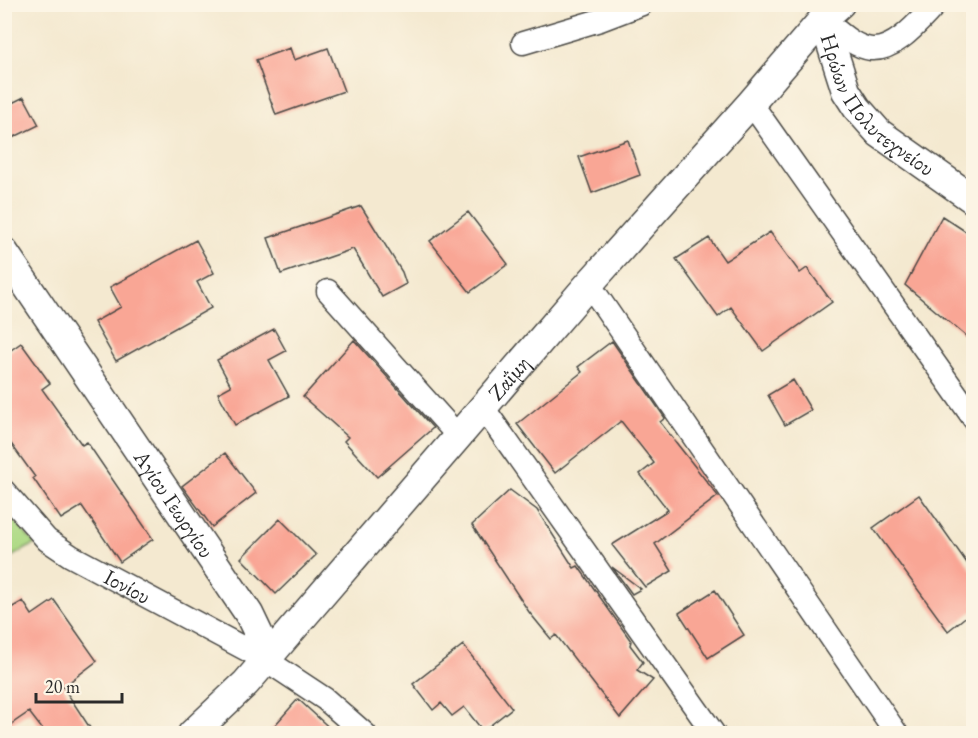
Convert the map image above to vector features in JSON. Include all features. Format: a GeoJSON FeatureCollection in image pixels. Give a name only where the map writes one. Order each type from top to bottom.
{"type":"FeatureCollection","features":[{"type":"Feature","properties":{"kind":"street"},"geometry":{"type":"LineString","coordinates":[[524,43],[600,20],[642,4]]}},
{"type":"Feature","properties":{"kind":"street"},"geometry":{"type":"LineString","coordinates":[[832,12],[851,40],[864,47],[876,48],[901,38],[936,4]]}},
{"type":"Feature","properties":{"kind":"street","name":"Ζαΐμη"},"geometry":{"type":"LineString","coordinates":[[192,734],[246,683],[482,406],[832,12]]}},
{"type":"Feature","properties":{"kind":"street","name":"Ηρώων Πολυτεχνείου"},"geometry":{"type":"LineString","coordinates":[[832,12],[846,91],[857,108],[879,133],[974,200]]}},
{"type":"Feature","properties":{"kind":"street"},"geometry":{"type":"LineString","coordinates":[[752,103],[974,419]]}},
{"type":"Feature","properties":{"kind":"street","name":"Αγίου Γεωργίου"},"geometry":{"type":"LineString","coordinates":[[4,252],[249,614],[260,637],[266,660]]}},
{"type":"Feature","properties":{"kind":"street"},"geometry":{"type":"LineString","coordinates":[[589,284],[897,734]]}},
{"type":"Feature","properties":{"kind":"street"},"geometry":{"type":"LineString","coordinates":[[328,291],[458,436]]}},
{"type":"Feature","properties":{"kind":"street"},"geometry":{"type":"LineString","coordinates":[[482,406],[714,734]]}},
{"type":"Feature","properties":{"kind":"street","name":"Ιονίου"},"geometry":{"type":"LineString","coordinates":[[4,491],[47,540],[71,556],[266,660]]}},
{"type":"Feature","properties":{"kind":"street"},"geometry":{"type":"LineString","coordinates":[[266,660],[324,699],[364,734]]}},
{"type":"Feature","properties":{"kind":"green space"},"geometry":{"type":"Polygon","coordinates":[[[4,508],[35,544],[5,560],[4,560],[4,508]]]}},
{"type":"Feature","properties":{"kind":"building"},"geometry":{"type":"Polygon","coordinates":[[[290,48],[294,60],[328,48],[344,91],[276,115],[256,60],[290,48]]]}},
{"type":"Feature","properties":{"kind":"building"},"geometry":{"type":"Polygon","coordinates":[[[24,97],[39,125],[4,142],[4,107],[24,97]]]}},
{"type":"Feature","properties":{"kind":"building"},"geometry":{"type":"Polygon","coordinates":[[[628,140],[640,175],[592,193],[579,157],[628,140]]]}},
{"type":"Feature","properties":{"kind":"building"},"geometry":{"type":"Polygon","coordinates":[[[361,206],[402,272],[406,284],[382,297],[353,249],[281,274],[268,238],[361,206]]]}},
{"type":"Feature","properties":{"kind":"building"},"geometry":{"type":"Polygon","coordinates":[[[468,212],[508,264],[470,292],[430,241],[468,212]]]}},
{"type":"Feature","properties":{"kind":"building"},"geometry":{"type":"Polygon","coordinates":[[[942,216],[974,237],[974,343],[905,285],[942,216]]]}},
{"type":"Feature","properties":{"kind":"building"},"geometry":{"type":"Polygon","coordinates":[[[770,232],[800,273],[807,268],[832,302],[763,351],[731,307],[718,317],[676,259],[709,238],[725,261],[770,232]]]}},
{"type":"Feature","properties":{"kind":"building"},"geometry":{"type":"Polygon","coordinates":[[[196,240],[214,273],[197,282],[211,308],[116,361],[94,322],[121,307],[110,287],[196,240]]]}},
{"type":"Feature","properties":{"kind":"building"},"geometry":{"type":"Polygon","coordinates":[[[274,329],[286,351],[269,360],[289,396],[235,425],[218,393],[231,386],[217,360],[274,329]]]}},
{"type":"Feature","properties":{"kind":"building"},"geometry":{"type":"Polygon","coordinates":[[[354,340],[433,428],[377,477],[344,441],[348,437],[303,397],[354,340]]]}},
{"type":"Feature","properties":{"kind":"building"},"geometry":{"type":"Polygon","coordinates":[[[612,341],[665,418],[660,422],[718,496],[655,544],[672,571],[645,587],[612,545],[668,510],[640,474],[654,463],[621,421],[555,473],[517,424],[582,372],[578,367],[612,341]]]}},
{"type":"Feature","properties":{"kind":"building"},"geometry":{"type":"Polygon","coordinates":[[[21,343],[50,383],[42,389],[82,445],[87,442],[153,539],[120,562],[82,506],[61,519],[4,434],[4,355],[21,343]]]}},
{"type":"Feature","properties":{"kind":"building"},"geometry":{"type":"Polygon","coordinates":[[[793,380],[811,410],[785,425],[768,395],[793,380]]]}},
{"type":"Feature","properties":{"kind":"building"},"geometry":{"type":"Polygon","coordinates":[[[225,453],[256,493],[212,527],[182,486],[225,453]]]}},
{"type":"Feature","properties":{"kind":"building"},"geometry":{"type":"Polygon","coordinates":[[[510,490],[537,510],[574,568],[578,566],[631,641],[630,645],[643,662],[637,670],[653,680],[620,718],[556,635],[551,639],[529,612],[472,525],[510,490]]]}},
{"type":"Feature","properties":{"kind":"building"},"geometry":{"type":"Polygon","coordinates":[[[919,495],[974,573],[974,610],[948,631],[873,528],[919,495]]]}},
{"type":"Feature","properties":{"kind":"building"},"geometry":{"type":"Polygon","coordinates":[[[280,519],[316,555],[276,594],[241,558],[280,519]]]}},
{"type":"Feature","properties":{"kind":"building"},"geometry":{"type":"Polygon","coordinates":[[[612,567],[641,589],[632,594],[612,567]]]}},
{"type":"Feature","properties":{"kind":"building"},"geometry":{"type":"Polygon","coordinates":[[[715,590],[744,635],[708,658],[679,613],[715,590]]]}},
{"type":"Feature","properties":{"kind":"building"},"geometry":{"type":"Polygon","coordinates":[[[54,600],[97,661],[63,687],[94,734],[46,734],[29,712],[4,729],[4,612],[23,601],[32,615],[54,600]]]}},
{"type":"Feature","properties":{"kind":"building"},"geometry":{"type":"Polygon","coordinates":[[[463,645],[512,708],[483,731],[464,707],[452,716],[441,703],[433,710],[413,684],[463,645]]]}},
{"type":"Feature","properties":{"kind":"building"},"geometry":{"type":"Polygon","coordinates":[[[298,699],[336,734],[267,734],[298,699]]]}}]}
